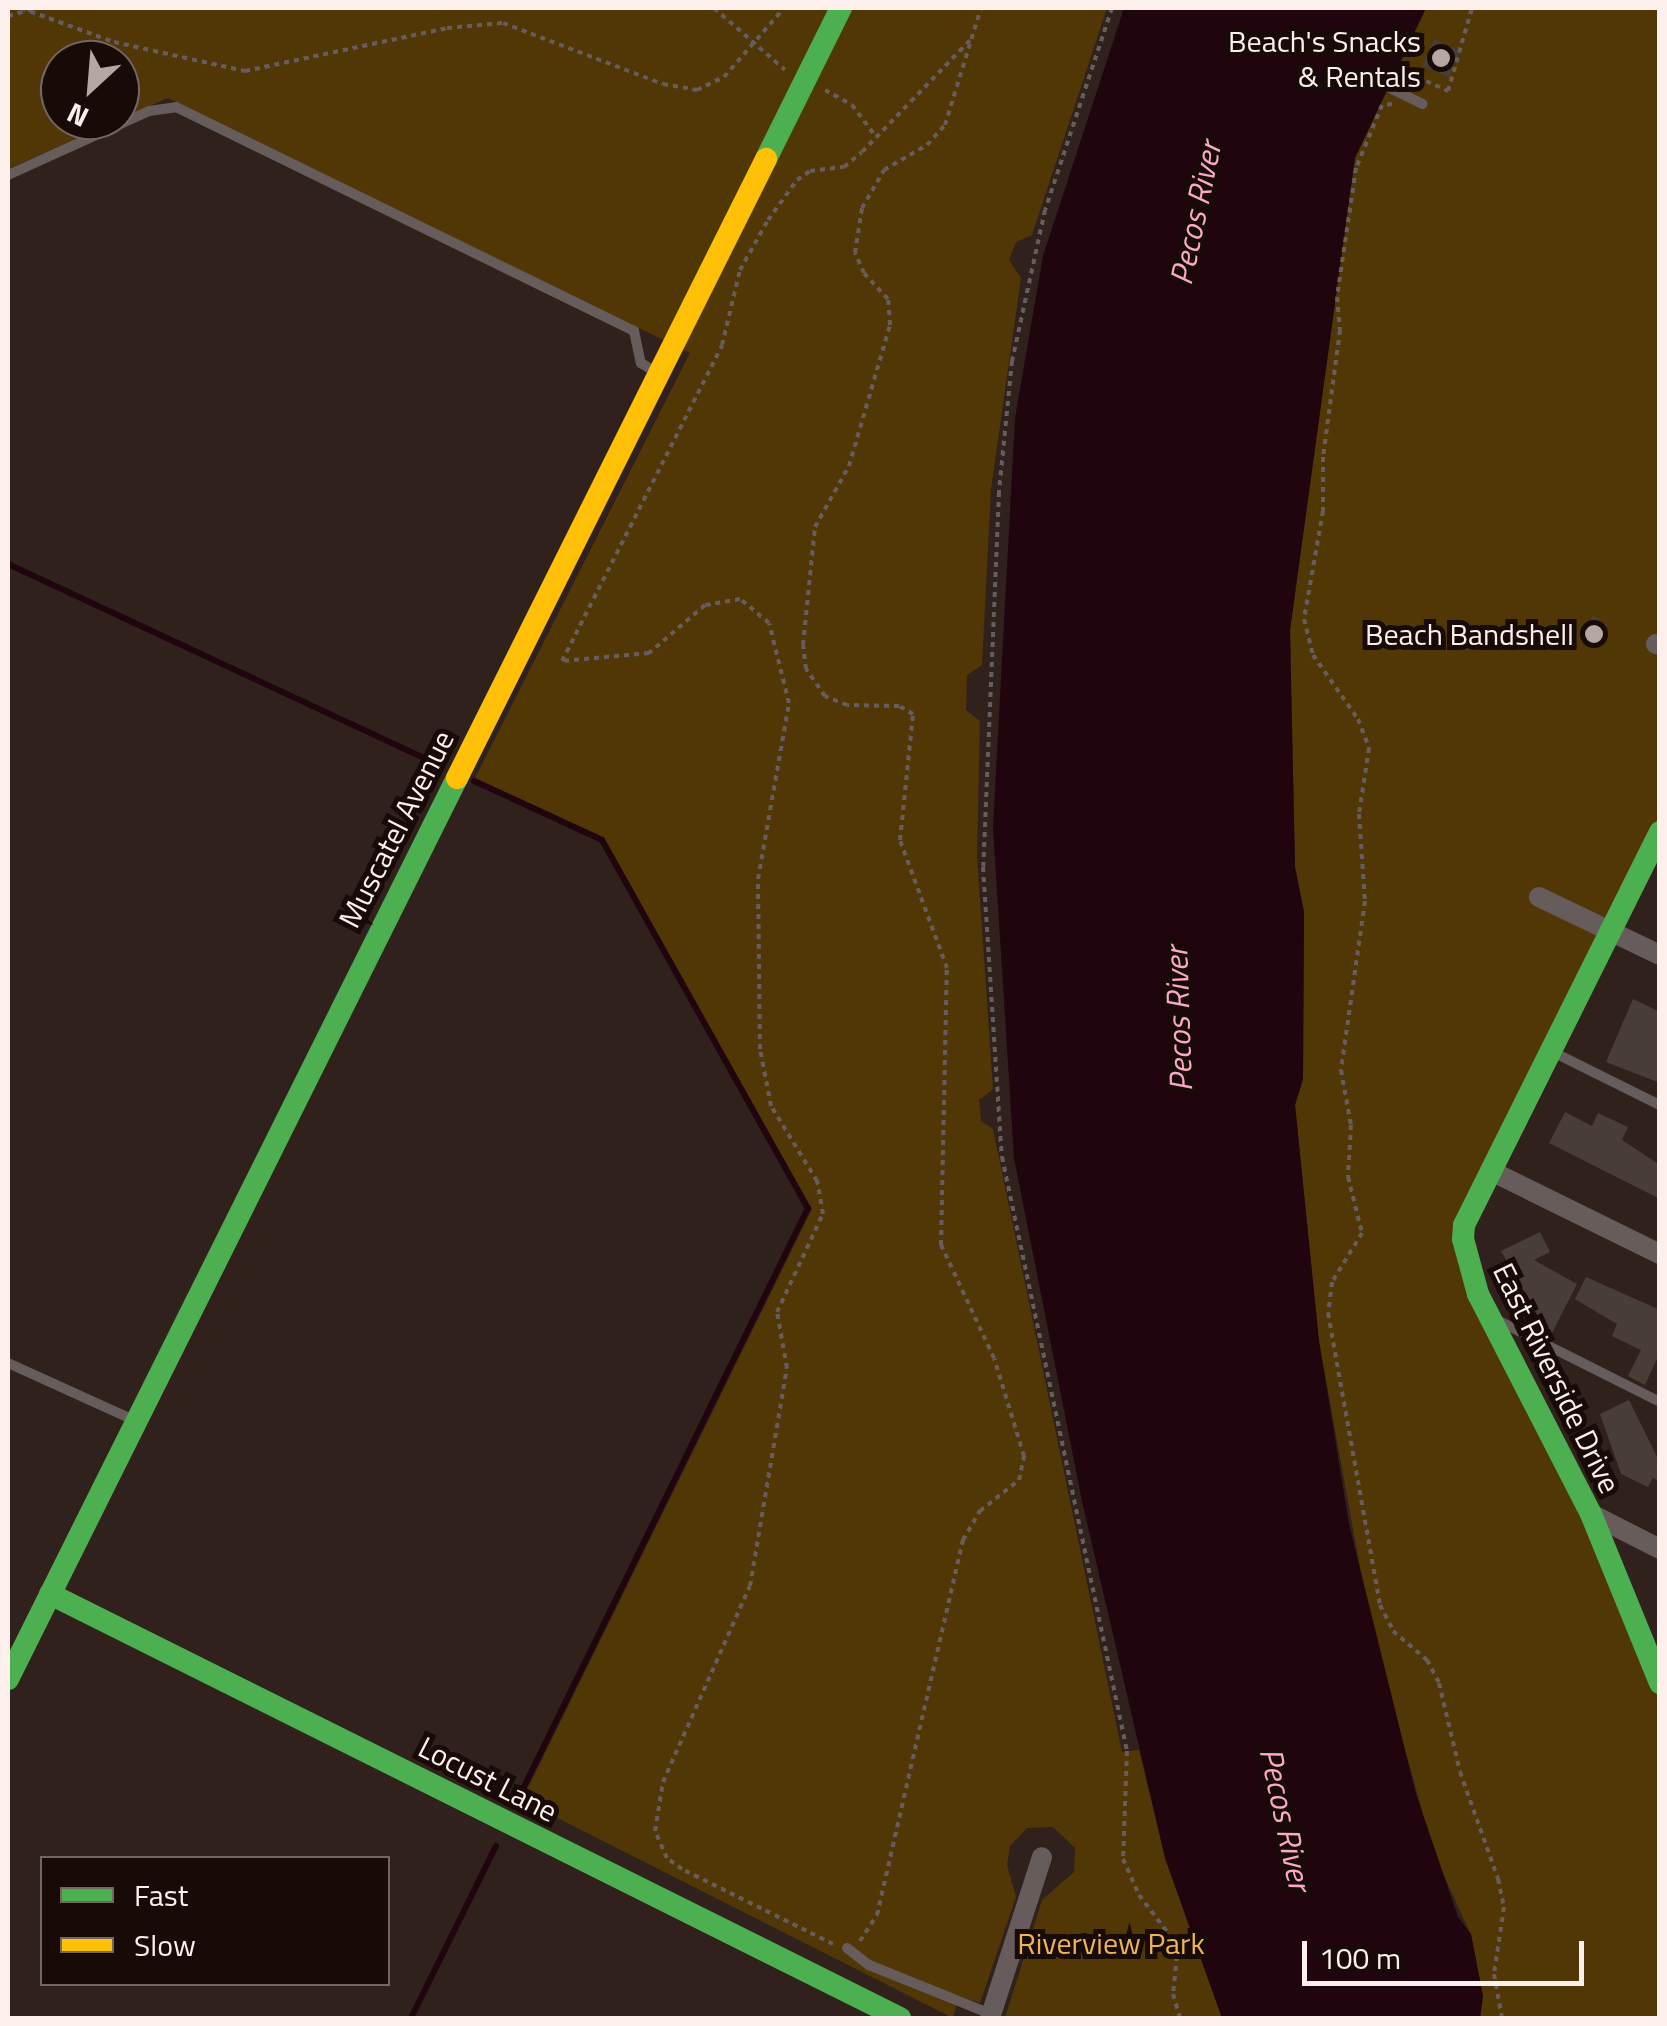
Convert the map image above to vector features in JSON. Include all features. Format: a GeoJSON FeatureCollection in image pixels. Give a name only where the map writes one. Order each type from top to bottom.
{"type":"FeatureCollection","features":[{"type":"Feature","properties":{"kind":"street","name":"Muscatel Avenue"},"geometry":{"type":"LineString","coordinates":[[8,1678],[841,8]]}},
{"type":"Feature","properties":{"kind":"street","name":"East Riverside Drive"},"geometry":{"type":"LineString","coordinates":[[1660,832],[1491,1170],[1464,1239],[1490,1316],[1591,1514],[1660,1683]]}},
{"type":"Feature","properties":{"kind":"street"},"geometry":{"type":"LineString","coordinates":[[1539,896],[1660,956]]}},
{"type":"Feature","properties":{"kind":"street"},"geometry":{"type":"LineString","coordinates":[[1491,1170],[1660,1254]]}},
{"type":"Feature","properties":{"kind":"street"},"geometry":{"type":"LineString","coordinates":[[1591,1514],[1660,1549]]}},
{"type":"Feature","properties":{"kind":"street","name":"Locust Lane"},"geometry":{"type":"LineString","coordinates":[[50,1594],[900,2018]]}},
{"type":"Feature","properties":{"kind":"street"},"geometry":{"type":"LineString","coordinates":[[991,2017],[1042,1857]]}},
{"type":"Feature","properties":{"kind":"lane"},"geometry":{"type":"LineString","coordinates":[[1395,90],[1423,104]]}},
{"type":"Feature","properties":{"kind":"lane"},"geometry":{"type":"LineString","coordinates":[[8,175],[149,111],[176,107],[634,331],[641,338],[642,363],[658,374]]}},
{"type":"Feature","properties":{"kind":"lane"},"geometry":{"type":"LineString","coordinates":[[1551,1052],[1660,1105]]}},
{"type":"Feature","properties":{"kind":"lane"},"geometry":{"type":"LineString","coordinates":[[1490,1316],[1660,1402]]}},
{"type":"Feature","properties":{"kind":"lane"},"geometry":{"type":"LineString","coordinates":[[8,1362],[137,1421]]}},
{"type":"Feature","properties":{"kind":"lane"},"geometry":{"type":"LineString","coordinates":[[847,1948],[869,1965],[991,2017]]}},
{"type":"Feature","properties":{"kind":"path"},"geometry":{"type":"LineString","coordinates":[[8,16],[36,8]]}},
{"type":"Feature","properties":{"kind":"path"},"geometry":{"type":"LineString","coordinates":[[714,8],[752,41]]}},
{"type":"Feature","properties":{"kind":"path"},"geometry":{"type":"LineString","coordinates":[[22,10],[114,42],[245,70],[447,28],[503,23],[684,90],[713,86],[784,8]]}},
{"type":"Feature","properties":{"kind":"path"},"geometry":{"type":"LineString","coordinates":[[972,38],[862,152],[844,167],[810,171],[796,180],[768,220],[740,270],[722,345],[562,661],[650,652],[705,605],[740,599],[769,623],[789,704],[758,879],[760,1049],[770,1106],[817,1180],[823,1214],[777,1312],[787,1368],[750,1586],[664,1782],[655,1831],[667,1858],[682,1869],[847,1948],[868,1935],[878,1915],[963,1540],[980,1511],[1023,1470],[1011,1405],[941,1245],[947,968],[900,840],[914,714],[899,706],[836,702],[818,688],[802,658],[816,527],[849,466],[892,310],[855,253],[862,208],[884,170],[938,135],[972,38],[981,8]]}},
{"type":"Feature","properties":{"kind":"path"},"geometry":{"type":"LineString","coordinates":[[1112,8],[1046,210],[1015,343],[998,492],[983,868],[1002,1157],[1127,1751],[1123,1859],[1139,1894],[1178,1946],[1172,1994],[1180,2018]]}},
{"type":"Feature","properties":{"kind":"path"},"geometry":{"type":"LineString","coordinates":[[1472,8],[1448,91],[1408,73],[1395,90],[1390,108],[1382,104],[1356,168],[1336,297],[1340,330],[1322,468],[1323,510],[1304,618],[1313,656],[1358,719],[1369,748],[1359,814],[1365,901],[1342,1070],[1352,1125],[1348,1178],[1362,1233],[1332,1282],[1328,1313],[1380,1605],[1393,1632],[1428,1660],[1439,1683],[1456,1756],[1498,1879],[1504,1907],[1494,1974],[1502,2018]]}},
{"type":"Feature","properties":{"kind":"green space","name":"Riverview Park"},"geometry":{"type":"Polygon","coordinates":[[[8,8],[1107,8],[1032,235],[1016,242],[1009,260],[1021,278],[991,489],[982,665],[967,675],[966,710],[980,721],[977,855],[993,1089],[979,1100],[981,1121],[993,1129],[1122,1752],[1139,1750],[1165,1858],[1222,2018],[1005,2018],[1042,1900],[1074,1872],[1075,1848],[1053,1827],[1027,1828],[1010,1846],[1007,1865],[1016,1897],[980,2003],[959,1996],[953,2018],[522,1800],[812,1209],[603,837],[475,778],[690,353],[168,98],[140,110],[140,40],[40,40],[40,140],[73,140],[8,169],[8,8]]]}},
{"type":"Feature","properties":{"kind":"green space"},"geometry":{"type":"Polygon","coordinates":[[[1426,8],[1659,8],[1659,832],[1463,1239],[1659,1683],[1659,2018],[1480,2018],[1483,1996],[1471,1935],[1435,1856],[1372,1634],[1319,1341],[1295,1105],[1303,1079],[1304,912],[1295,867],[1290,630],[1355,158],[1426,8]]]}},
{"type":"Feature","properties":{"kind":"water","name":"Pecos River"},"geometry":{"type":"Polygon","coordinates":[[[1124,8],[1426,8],[1355,158],[1290,630],[1295,867],[1304,912],[1303,1079],[1295,1105],[1319,1341],[1349,1524],[1416,1794],[1458,1917],[1471,1934],[1483,1996],[1480,2018],[1222,2018],[1165,1858],[1082,1501],[1014,1158],[993,827],[1015,418],[1043,256],[1124,8]]]}},
{"type":"Feature","properties":{"kind":"building","name":"Beach's Snacks & Rentals"},"geometry":{"type":"Polygon","coordinates":[[[1434,39],[1460,51],[1449,77],[1422,66],[1434,39]]]}},
{"type":"Feature","properties":{"kind":"building","name":"Beach Bandshell"},"geometry":{"type":"Polygon","coordinates":[[[1593,615],[1607,626],[1598,646],[1581,642],[1593,615]]]}},
{"type":"Feature","properties":{"kind":"building"},"geometry":{"type":"Polygon","coordinates":[[[1633,999],[1660,1012],[1660,1083],[1606,1062],[1633,999]]]}},
{"type":"Feature","properties":{"kind":"building"},"geometry":{"type":"Polygon","coordinates":[[[1565,1112],[1592,1126],[1598,1113],[1628,1127],[1622,1140],[1660,1165],[1660,1199],[1549,1143],[1565,1112]]]}},
{"type":"Feature","properties":{"kind":"building"},"geometry":{"type":"Polygon","coordinates":[[[1540,1232],[1550,1252],[1534,1260],[1577,1284],[1550,1337],[1501,1251],[1540,1232]]]}},
{"type":"Feature","properties":{"kind":"building"},"geometry":{"type":"Polygon","coordinates":[[[1586,1277],[1660,1310],[1660,1352],[1645,1385],[1628,1376],[1641,1350],[1612,1336],[1617,1324],[1575,1299],[1586,1277]]]}},
{"type":"Feature","properties":{"kind":"building"},"geometry":{"type":"Polygon","coordinates":[[[1629,1400],[1660,1463],[1660,1482],[1653,1478],[1648,1487],[1621,1474],[1600,1414],[1629,1400]]]}},
{"type":"Feature","properties":{"kind":"waterway"},"geometry":{"type":"LineString","coordinates":[[8,564],[437,764]]}},
{"type":"Feature","properties":{"kind":"waterway"},"geometry":{"type":"LineString","coordinates":[[474,781],[602,840],[808,1208],[518,1799]]}},
{"type":"Feature","properties":{"kind":"waterway"},"geometry":{"type":"LineString","coordinates":[[411,2018],[496,1846]]}},
{"type":"Feature","properties":{"kind":"traffic: fast"},"geometry":{"type":"LineString","coordinates":[[766,159],[841,8]]}},
{"type":"Feature","properties":{"kind":"traffic: fast"},"geometry":{"type":"LineString","coordinates":[[8,1679],[457,778]]}},
{"type":"Feature","properties":{"kind":"traffic: fast"},"geometry":{"type":"LineString","coordinates":[[1660,832],[1464,1225],[1463,1239],[1478,1294],[1591,1514],[1660,1683]]}},
{"type":"Feature","properties":{"kind":"traffic: fast"},"geometry":{"type":"LineString","coordinates":[[50,1594],[900,2018]]}},
{"type":"Feature","properties":{"kind":"traffic: slow"},"geometry":{"type":"LineString","coordinates":[[457,778],[766,159]]}},
{"type":"Feature","properties":{"kind":"place","name":"Beach's Snacks & Rentals"},"geometry":{"type":"Point","coordinates":[1441,58]}},
{"type":"Feature","properties":{"kind":"place","name":"Beach Bandshell"},"geometry":{"type":"Point","coordinates":[1594,634]}}]}
